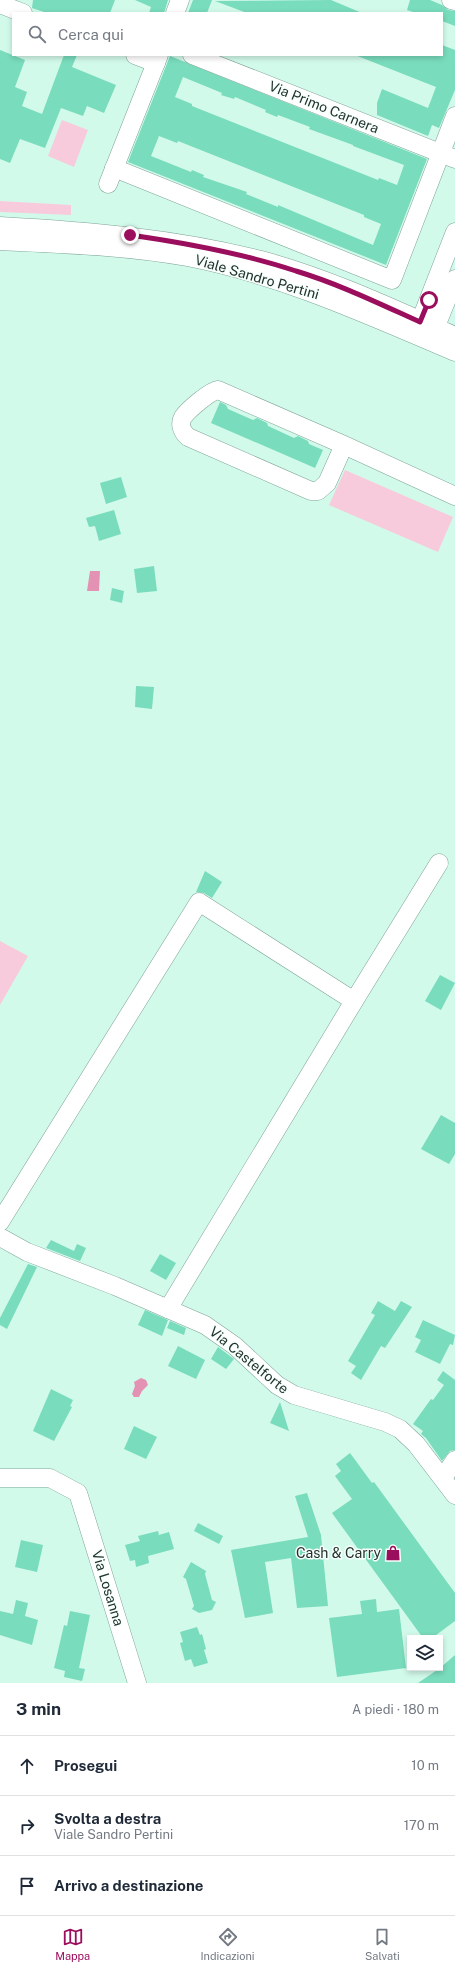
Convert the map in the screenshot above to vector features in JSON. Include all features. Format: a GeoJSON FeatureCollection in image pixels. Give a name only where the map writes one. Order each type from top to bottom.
{"type":"FeatureCollection","features":[{"type":"Feature","properties":{"kind":"street"},"geometry":{"type":"LineString","coordinates":[[175,12],[180,0]]}},
{"type":"Feature","properties":{"kind":"street"},"geometry":{"type":"LineString","coordinates":[[451,0],[455,1]]}},
{"type":"Feature","properties":{"kind":"street"},"geometry":{"type":"LineString","coordinates":[[0,4],[20,12]]}},
{"type":"Feature","properties":{"kind":"street"},"geometry":{"type":"LineString","coordinates":[[141,56],[157,59],[111,176],[392,280],[402,255],[448,157],[455,116]]}},
{"type":"Feature","properties":{"kind":"street","name":"Via Primo Carnera"},"geometry":{"type":"LineString","coordinates":[[195,56],[448,157]]}},
{"type":"Feature","properties":{"kind":"street","name":"Viale Sandro Pertini"},"geometry":{"type":"LineString","coordinates":[[0,226],[130,235],[214,249],[297,271],[333,284],[425,331],[455,352]]}},
{"type":"Feature","properties":{"kind":"street"},"geometry":{"type":"LineString","coordinates":[[425,331],[455,232]]}},
{"type":"Feature","properties":{"kind":"street","name":"Viale Sandro Pertini"},"geometry":{"type":"LineString","coordinates":[[0,241],[142,250],[187,257],[231,267],[316,293],[425,331],[455,336]]}},
{"type":"Feature","properties":{"kind":"street"},"geometry":{"type":"LineString","coordinates":[[425,331],[455,279]]}},
{"type":"Feature","properties":{"kind":"street"},"geometry":{"type":"LineString","coordinates":[[344,445],[327,483],[318,491],[311,491],[188,437],[183,432],[182,422],[186,414],[208,394],[218,390],[344,445],[455,496]]}},
{"type":"Feature","properties":{"kind":"street"},"geometry":{"type":"LineString","coordinates":[[168,1309],[439,863]]}},
{"type":"Feature","properties":{"kind":"street"},"geometry":{"type":"LineString","coordinates":[[0,1222],[199,902],[354,1001]]}},
{"type":"Feature","properties":{"kind":"street","name":"Via Castelforte"},"geometry":{"type":"LineString","coordinates":[[0,1237],[27,1252],[115,1286],[205,1325],[235,1346],[277,1385],[294,1395],[385,1422],[400,1429],[416,1444],[455,1495]]}},
{"type":"Feature","properties":{"kind":"street"},"geometry":{"type":"LineString","coordinates":[[443,1478],[455,1460]]}},
{"type":"Feature","properties":{"kind":"street","name":"Via Losanna"},"geometry":{"type":"LineString","coordinates":[[0,1478],[50,1478],[78,1493],[137,1683]]}},
{"type":"Feature","properties":{"kind":"shaded area"},"geometry":{"type":"Polygon","coordinates":[[[62,120],[88,130],[74,167],[48,156],[62,120]]]}},
{"type":"Feature","properties":{"kind":"shaded area"},"geometry":{"type":"Polygon","coordinates":[[[0,201],[71,205],[71,215],[0,212],[0,201]]]}},
{"type":"Feature","properties":{"kind":"shaded area"},"geometry":{"type":"Polygon","coordinates":[[[345,470],[453,517],[438,552],[329,505],[345,470]]]}},
{"type":"Feature","properties":{"kind":"shaded area"},"geometry":{"type":"Polygon","coordinates":[[[90,571],[100,571],[99,591],[87,591],[90,571]]]}},
{"type":"Feature","properties":{"kind":"shaded area"},"geometry":{"type":"Polygon","coordinates":[[[0,941],[28,956],[0,1005],[0,941]]]}},
{"type":"Feature","properties":{"kind":"shaded area"},"geometry":{"type":"Polygon","coordinates":[[[141,1378],[146,1380],[148,1385],[139,1397],[134,1397],[132,1394],[135,1386],[134,1382],[141,1378]]]}},
{"type":"Feature","properties":{"kind":"building"},"geometry":{"type":"Polygon","coordinates":[[[33,0],[115,0],[110,12],[44,12],[32,8],[33,0]]]}},
{"type":"Feature","properties":{"kind":"building"},"geometry":{"type":"Polygon","coordinates":[[[135,0],[168,0],[164,12],[149,12],[151,7],[135,0]]]}},
{"type":"Feature","properties":{"kind":"building"},"geometry":{"type":"Polygon","coordinates":[[[193,0],[212,0],[207,12],[188,12],[193,0]]]}},
{"type":"Feature","properties":{"kind":"building"},"geometry":{"type":"Polygon","coordinates":[[[331,0],[360,12],[244,12],[215,1],[331,0]]]}},
{"type":"Feature","properties":{"kind":"building"},"geometry":{"type":"Polygon","coordinates":[[[410,0],[430,0],[442,5],[448,10],[455,11],[455,26],[443,21],[443,12],[413,12],[407,10],[410,0]]]}},
{"type":"Feature","properties":{"kind":"building"},"geometry":{"type":"Polygon","coordinates":[[[443,45],[455,50],[455,90],[439,128],[432,125],[428,136],[377,115],[377,103],[382,89],[428,108],[436,87],[358,56],[443,56],[443,45]]]}},
{"type":"Feature","properties":{"kind":"building"},"geometry":{"type":"Polygon","coordinates":[[[0,50],[25,60],[15,87],[27,92],[22,106],[42,114],[64,56],[77,56],[72,67],[116,85],[104,113],[87,106],[83,116],[61,108],[45,148],[20,139],[10,163],[0,159],[0,50]]]}},
{"type":"Feature","properties":{"kind":"building"},"geometry":{"type":"Polygon","coordinates":[[[170,56],[427,159],[386,265],[128,162],[170,56]],[[183,77],[175,97],[192,104],[192,106],[378,180],[379,178],[397,185],[404,165],[309,129],[310,127],[278,115],[277,117],[265,112],[266,110],[235,97],[234,99],[221,95],[222,93],[183,77]],[[159,136],[151,156],[191,172],[192,170],[204,175],[203,177],[247,192],[246,194],[278,207],[278,205],[373,245],[381,224],[364,217],[364,215],[178,141],[177,143],[159,136]]]}},
{"type":"Feature","properties":{"kind":"building"},"geometry":{"type":"Polygon","coordinates":[[[220,402],[226,405],[228,409],[253,420],[257,418],[267,423],[268,426],[294,438],[298,436],[308,441],[309,444],[323,450],[315,468],[211,423],[220,402]]]}},
{"type":"Feature","properties":{"kind":"building"},"geometry":{"type":"Polygon","coordinates":[[[121,477],[127,497],[106,504],[100,483],[121,477]]]}},
{"type":"Feature","properties":{"kind":"building"},"geometry":{"type":"Polygon","coordinates":[[[114,510],[121,534],[99,541],[95,526],[89,527],[86,518],[114,510]]]}},
{"type":"Feature","properties":{"kind":"building"},"geometry":{"type":"Polygon","coordinates":[[[154,566],[157,591],[137,593],[134,569],[154,566]]]}},
{"type":"Feature","properties":{"kind":"building"},"geometry":{"type":"Polygon","coordinates":[[[112,588],[124,591],[122,603],[110,600],[112,588]]]}},
{"type":"Feature","properties":{"kind":"building"},"geometry":{"type":"Polygon","coordinates":[[[136,686],[154,687],[152,709],[135,707],[136,686]]]}},
{"type":"Feature","properties":{"kind":"building"},"geometry":{"type":"Polygon","coordinates":[[[205,871],[222,882],[212,898],[204,893],[196,892],[205,871]]]}},
{"type":"Feature","properties":{"kind":"building"},"geometry":{"type":"Polygon","coordinates":[[[440,975],[455,983],[441,1010],[425,1001],[440,975]]]}},
{"type":"Feature","properties":{"kind":"building"},"geometry":{"type":"Polygon","coordinates":[[[441,1115],[455,1123],[455,1154],[449,1164],[421,1149],[441,1115]]]}},
{"type":"Feature","properties":{"kind":"building"},"geometry":{"type":"Polygon","coordinates":[[[51,1240],[74,1251],[77,1244],[86,1248],[80,1261],[46,1248],[51,1240]]]}},
{"type":"Feature","properties":{"kind":"building"},"geometry":{"type":"Polygon","coordinates":[[[160,1254],[176,1263],[166,1280],[150,1271],[160,1254]]]}},
{"type":"Feature","properties":{"kind":"building"},"geometry":{"type":"Polygon","coordinates":[[[28,1264],[37,1267],[7,1329],[0,1325],[0,1318],[28,1264]]]}},
{"type":"Feature","properties":{"kind":"building"},"geometry":{"type":"Polygon","coordinates":[[[378,1301],[395,1311],[401,1301],[412,1307],[385,1348],[381,1346],[361,1380],[351,1373],[356,1366],[348,1361],[375,1315],[371,1313],[378,1301]]]}},
{"type":"Feature","properties":{"kind":"building"},"geometry":{"type":"Polygon","coordinates":[[[145,1310],[168,1320],[162,1336],[138,1325],[145,1310]]]}},
{"type":"Feature","properties":{"kind":"building"},"geometry":{"type":"Polygon","coordinates":[[[423,1320],[455,1335],[453,1345],[450,1344],[440,1364],[415,1352],[421,1340],[415,1337],[423,1320]]]}},
{"type":"Feature","properties":{"kind":"building"},"geometry":{"type":"Polygon","coordinates":[[[170,1321],[186,1328],[184,1335],[167,1328],[170,1321]]]}},
{"type":"Feature","properties":{"kind":"building"},"geometry":{"type":"Polygon","coordinates":[[[178,1346],[205,1360],[196,1379],[168,1366],[178,1346]]]}},
{"type":"Feature","properties":{"kind":"building"},"geometry":{"type":"Polygon","coordinates":[[[218,1347],[234,1359],[226,1369],[211,1359],[218,1347]]]}},
{"type":"Feature","properties":{"kind":"building"},"geometry":{"type":"Polygon","coordinates":[[[443,1371],[455,1380],[455,1450],[450,1451],[442,1461],[426,1438],[421,1434],[423,1431],[413,1424],[431,1399],[433,1400],[444,1385],[437,1380],[443,1371]]]}},
{"type":"Feature","properties":{"kind":"building"},"geometry":{"type":"Polygon","coordinates":[[[51,1389],[73,1400],[70,1406],[72,1407],[54,1441],[33,1431],[51,1389]]]}},
{"type":"Feature","properties":{"kind":"building"},"geometry":{"type":"Polygon","coordinates":[[[280,1402],[289,1431],[270,1423],[280,1402]]]}},
{"type":"Feature","properties":{"kind":"building"},"geometry":{"type":"Polygon","coordinates":[[[134,1426],[157,1437],[146,1459],[124,1449],[134,1426]]]}},
{"type":"Feature","properties":{"kind":"building","name":"Cash & Carry"},"geometry":{"type":"Polygon","coordinates":[[[350,1453],[372,1483],[374,1482],[455,1593],[455,1621],[436,1635],[421,1635],[332,1513],[352,1499],[335,1476],[341,1471],[336,1464],[350,1453]]]}},
{"type":"Feature","properties":{"kind":"building"},"geometry":{"type":"Polygon","coordinates":[[[307,1493],[321,1535],[328,1606],[297,1608],[291,1558],[265,1562],[273,1613],[245,1618],[231,1550],[308,1537],[295,1496],[307,1493]]]}},
{"type":"Feature","properties":{"kind":"building"},"geometry":{"type":"Polygon","coordinates":[[[198,1523],[223,1536],[219,1544],[194,1531],[198,1523]]]}},
{"type":"Feature","properties":{"kind":"building"},"geometry":{"type":"Polygon","coordinates":[[[158,1531],[159,1535],[169,1532],[174,1549],[148,1556],[149,1563],[136,1567],[135,1560],[130,1561],[125,1545],[140,1541],[138,1536],[158,1531]]]}},
{"type":"Feature","properties":{"kind":"building"},"geometry":{"type":"Polygon","coordinates":[[[21,1540],[43,1545],[37,1572],[15,1567],[21,1540]]]}},
{"type":"Feature","properties":{"kind":"building"},"geometry":{"type":"Polygon","coordinates":[[[191,1562],[206,1571],[205,1574],[212,1600],[216,1602],[212,1610],[199,1613],[192,1609],[194,1606],[186,1579],[183,1577],[191,1562]]]}},
{"type":"Feature","properties":{"kind":"building"},"geometry":{"type":"Polygon","coordinates":[[[376,1599],[377,1612],[399,1609],[406,1668],[337,1677],[329,1618],[362,1614],[360,1601],[376,1599]]]}},
{"type":"Feature","properties":{"kind":"building"},"geometry":{"type":"Polygon","coordinates":[[[16,1600],[28,1603],[25,1616],[38,1620],[32,1645],[0,1635],[0,1611],[13,1614],[16,1600]]]}},
{"type":"Feature","properties":{"kind":"building"},"geometry":{"type":"Polygon","coordinates":[[[70,1611],[90,1615],[79,1668],[85,1669],[82,1681],[64,1677],[65,1671],[54,1668],[64,1625],[67,1626],[70,1611]]]}},
{"type":"Feature","properties":{"kind":"building"},"geometry":{"type":"Polygon","coordinates":[[[197,1627],[200,1635],[202,1634],[206,1649],[204,1650],[208,1663],[194,1667],[191,1659],[185,1661],[180,1643],[183,1642],[180,1632],[197,1627]]]}},
{"type":"Feature","properties":{"kind":"building"},"geometry":{"type":"Polygon","coordinates":[[[455,1655],[455,1683],[418,1683],[436,1671],[443,1671],[443,1665],[455,1655]]]}},
{"type":"Feature","properties":{"kind":"place","name":"Cash & Carry"},"geometry":{"type":"Point","coordinates":[393,1553]}},
{"type":"Feature","properties":{"kind":"route"},"geometry":{"type":"LineString","coordinates":[[130,235],[214,249],[261,260],[333,284],[420,322],[429,300]]}}]}
